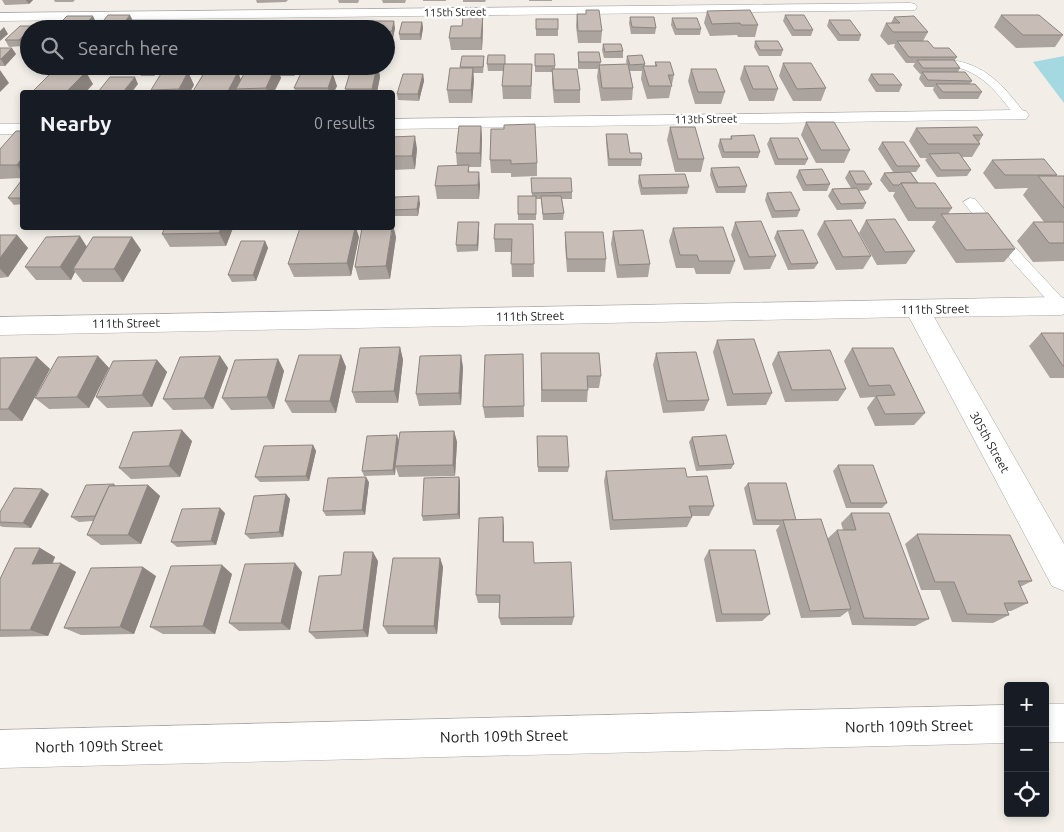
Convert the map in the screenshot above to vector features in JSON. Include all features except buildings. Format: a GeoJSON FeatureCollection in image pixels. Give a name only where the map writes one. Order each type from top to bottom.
{"type":"FeatureCollection","features":[{"type":"Feature","properties":{"kind":"street","name":"115th Street"},"geometry":{"type":"LineString","coordinates":[[0,18],[910,7]]}},
{"type":"Feature","properties":{"kind":"street","name":"113th Street"},"geometry":{"type":"LineString","coordinates":[[395,124],[1020,115]]}},
{"type":"Feature","properties":{"kind":"street"},"geometry":{"type":"LineString","coordinates":[[0,129],[20,129]]}},
{"type":"Feature","properties":{"kind":"street","name":"111th Street"},"geometry":{"type":"LineString","coordinates":[[0,326],[1061,306]]}},
{"type":"Feature","properties":{"kind":"street","name":"305th Street"},"geometry":{"type":"LineString","coordinates":[[917,309],[1064,576]]}},
{"type":"Feature","properties":{"kind":"street"},"geometry":{"type":"LineString","coordinates":[[1049,723],[1064,723]]}},
{"type":"Feature","properties":{"kind":"street","name":"North 109th Street"},"geometry":{"type":"LineString","coordinates":[[0,749],[1004,724]]}},
{"type":"Feature","properties":{"kind":"lane"},"geometry":{"type":"LineString","coordinates":[[957,64],[973,67],[988,77],[1020,115]]}},
{"type":"Feature","properties":{"kind":"lane"},"geometry":{"type":"LineString","coordinates":[[970,202],[1061,306]]}},
{"type":"Feature","properties":{"kind":"water"},"geometry":{"type":"Polygon","coordinates":[[[1064,56],[1064,103],[1033,62],[1064,56]]]}}]}
